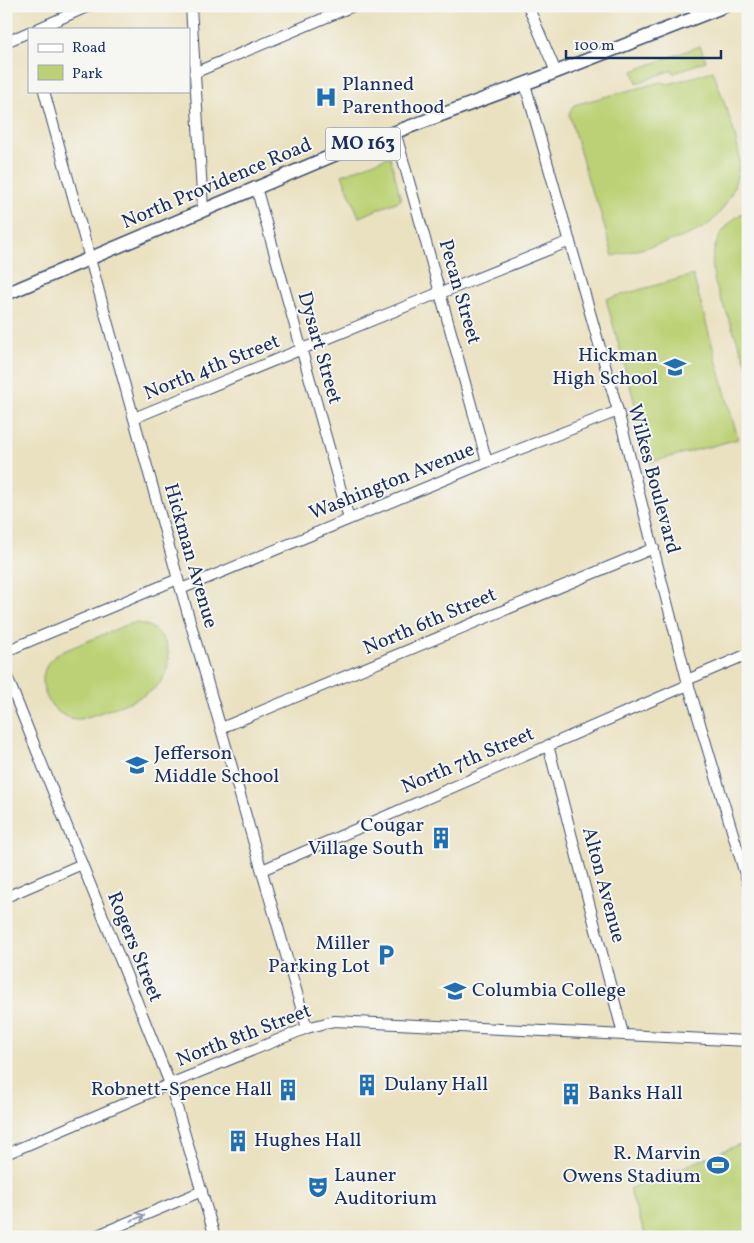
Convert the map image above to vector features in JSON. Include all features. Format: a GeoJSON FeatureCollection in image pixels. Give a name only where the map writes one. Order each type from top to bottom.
{"type":"FeatureCollection","features":[{"type":"Feature","properties":{"kind":"main road","name":"North Providence Road"},"geometry":{"type":"LineString","coordinates":[[6,294],[256,187],[395,131],[556,72],[696,12],[725,6]]}},
{"type":"Feature","properties":{"kind":"street"},"geometry":{"type":"LineString","coordinates":[[39,28],[89,6]]}},
{"type":"Feature","properties":{"kind":"street"},"geometry":{"type":"LineString","coordinates":[[191,6],[203,210]]}},
{"type":"Feature","properties":{"kind":"street"},"geometry":{"type":"LineString","coordinates":[[194,73],[354,6]]}},
{"type":"Feature","properties":{"kind":"street"},"geometry":{"type":"LineString","coordinates":[[528,6],[556,72]]}},
{"type":"Feature","properties":{"kind":"street"},"geometry":{"type":"LineString","coordinates":[[6,42],[28,33]]}},
{"type":"Feature","properties":{"kind":"street","name":"Wilkes Boulevard"},"geometry":{"type":"LineString","coordinates":[[525,84],[618,411],[687,683],[748,884]]}},
{"type":"Feature","properties":{"kind":"street","name":"Hickman Avenue"},"geometry":{"type":"LineString","coordinates":[[44,92],[181,589],[307,1028]]}},
{"type":"Feature","properties":{"kind":"street","name":"Pecan Street"},"geometry":{"type":"LineString","coordinates":[[395,131],[487,462]]}},
{"type":"Feature","properties":{"kind":"street","name":"Dysart Street"},"geometry":{"type":"LineString","coordinates":[[256,187],[349,519]]}},
{"type":"Feature","properties":{"kind":"street","name":"North 4th Street"},"geometry":{"type":"LineString","coordinates":[[134,418],[441,292],[570,242]]}},
{"type":"Feature","properties":{"kind":"street","name":"Washington Avenue"},"geometry":{"type":"LineString","coordinates":[[181,589],[487,462],[618,411]]}},
{"type":"Feature","properties":{"kind":"street","name":"North 6th Street"},"geometry":{"type":"LineString","coordinates":[[221,728],[654,548]]}},
{"type":"Feature","properties":{"kind":"street"},"geometry":{"type":"LineString","coordinates":[[6,652],[178,578]]}},
{"type":"Feature","properties":{"kind":"street","name":"North 7th Street"},"geometry":{"type":"LineString","coordinates":[[262,870],[548,745],[748,654]]}},
{"type":"Feature","properties":{"kind":"street","name":"Rogers Street"},"geometry":{"type":"LineString","coordinates":[[6,674],[170,1084],[215,1237]]}},
{"type":"Feature","properties":{"kind":"street","name":"Alton Avenue"},"geometry":{"type":"LineString","coordinates":[[548,745],[624,1034]]}},
{"type":"Feature","properties":{"kind":"street"},"geometry":{"type":"LineString","coordinates":[[6,897],[82,864]]}},
{"type":"Feature","properties":{"kind":"street","name":"North 8th Street"},"geometry":{"type":"LineString","coordinates":[[6,1154],[307,1028],[334,1021],[748,1041]]}},
{"type":"Feature","properties":{"kind":"street"},"geometry":{"type":"LineString","coordinates":[[93,1237],[202,1191]]}},
{"type":"Feature","properties":{"kind":"green space"},"geometry":{"type":"Polygon","coordinates":[[[700,46],[706,61],[674,73],[672,70],[637,83],[633,71],[700,46]]]}},
{"type":"Feature","properties":{"kind":"green space"},"geometry":{"type":"Polygon","coordinates":[[[713,71],[731,123],[739,155],[739,164],[732,192],[717,216],[701,229],[664,243],[613,256],[569,114],[574,105],[661,82],[669,84],[713,71]]]}},
{"type":"Feature","properties":{"kind":"green space"},"geometry":{"type":"Polygon","coordinates":[[[390,156],[401,200],[359,217],[342,175],[390,156]]]}},
{"type":"Feature","properties":{"kind":"green space"},"geometry":{"type":"Polygon","coordinates":[[[748,210],[748,366],[717,289],[712,262],[720,235],[732,221],[748,210]]]}},
{"type":"Feature","properties":{"kind":"green space"},"geometry":{"type":"Polygon","coordinates":[[[693,275],[738,439],[651,462],[606,299],[693,275]]]}},
{"type":"Feature","properties":{"kind":"green space"},"geometry":{"type":"Polygon","coordinates":[[[134,623],[152,628],[165,642],[168,654],[168,667],[159,684],[149,693],[120,706],[81,719],[63,715],[45,694],[43,676],[50,661],[59,653],[134,623]]]}},
{"type":"Feature","properties":{"kind":"green space","name":"R. Marvin Owens Stadium"},"geometry":{"type":"Polygon","coordinates":[[[748,1141],[748,1237],[646,1237],[629,1189],[748,1141]]]}},
{"type":"Feature","properties":{"kind":"place","name":"Planned Parenthood"},"geometry":{"type":"Point","coordinates":[326,97]}},
{"type":"Feature","properties":{"kind":"place","name":"Hickman High School"},"geometry":{"type":"Point","coordinates":[675,367]}},
{"type":"Feature","properties":{"kind":"place","name":"Jefferson Middle School"},"geometry":{"type":"Point","coordinates":[137,765]}},
{"type":"Feature","properties":{"kind":"place","name":"Cougar Village South"},"geometry":{"type":"Point","coordinates":[441,838]}},
{"type":"Feature","properties":{"kind":"place","name":"Miller Parking Lot"},"geometry":{"type":"Point","coordinates":[386,955]}},
{"type":"Feature","properties":{"kind":"place","name":"Columbia College"},"geometry":{"type":"Point","coordinates":[455,991]}},
{"type":"Feature","properties":{"kind":"place","name":"Dulany Hall"},"geometry":{"type":"Point","coordinates":[367,1085]}},
{"type":"Feature","properties":{"kind":"place","name":"Robnett-Spence Hall"},"geometry":{"type":"Point","coordinates":[288,1090]}},
{"type":"Feature","properties":{"kind":"place","name":"Banks Hall"},"geometry":{"type":"Point","coordinates":[571,1094]}},
{"type":"Feature","properties":{"kind":"place","name":"Hughes Hall"},"geometry":{"type":"Point","coordinates":[238,1141]}},
{"type":"Feature","properties":{"kind":"place","name":"R. Marvin Owens Stadium"},"geometry":{"type":"Point","coordinates":[718,1165]}},
{"type":"Feature","properties":{"kind":"place","name":"Launer Auditorium"},"geometry":{"type":"Point","coordinates":[318,1187]}}]}
